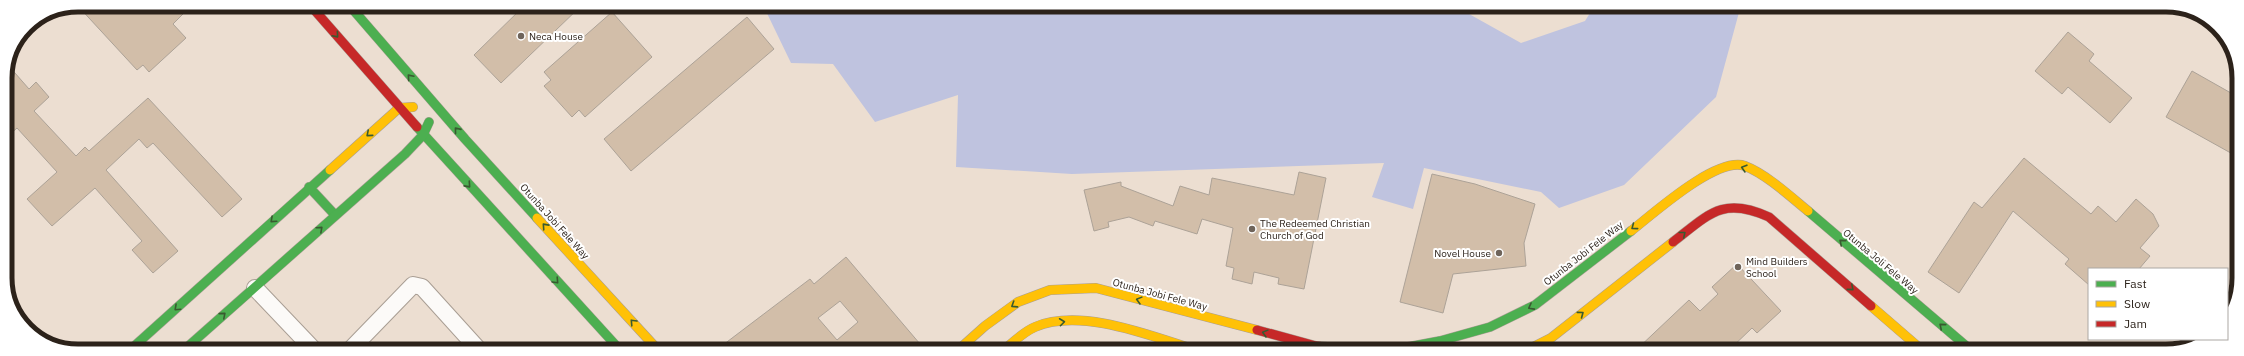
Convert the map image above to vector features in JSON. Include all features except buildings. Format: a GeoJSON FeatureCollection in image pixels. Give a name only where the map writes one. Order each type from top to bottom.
{"type":"FeatureCollection","features":[{"type":"Feature","properties":{"kind":"street"},"geometry":{"type":"LineString","coordinates":[[316,12],[423,135],[614,344]]}},
{"type":"Feature","properties":{"kind":"street","name":"Otunba Jobi Fele Way"},"geometry":{"type":"LineString","coordinates":[[355,12],[436,106],[653,344]]}},
{"type":"Feature","properties":{"kind":"street"},"geometry":{"type":"LineString","coordinates":[[137,344],[309,187],[399,108],[436,106],[423,135],[255,288],[191,344]]}},
{"type":"Feature","properties":{"kind":"street","name":"Otunba Jobi Fele Way"},"geometry":{"type":"LineString","coordinates":[[1424,344],[1490,327],[1535,305],[1668,201],[1713,171],[1728,165],[1745,166],[1778,186]]}},
{"type":"Feature","properties":{"kind":"street","name":"Otunba Joli Fele Way"},"geometry":{"type":"LineString","coordinates":[[1778,186],[1959,344]]}},
{"type":"Feature","properties":{"kind":"street"},"geometry":{"type":"LineString","coordinates":[[309,187],[335,215]]}},
{"type":"Feature","properties":{"kind":"street"},"geometry":{"type":"LineString","coordinates":[[1539,344],[1551,338],[1708,214],[1729,206],[1746,206],[1769,217],[1915,344]]}},
{"type":"Feature","properties":{"kind":"street"},"geometry":{"type":"LineString","coordinates":[[356,344],[413,285],[422,287],[474,344]]}},
{"type":"Feature","properties":{"kind":"street"},"geometry":{"type":"LineString","coordinates":[[255,288],[308,344]]}},
{"type":"Feature","properties":{"kind":"street","name":"Otunba Jobi Fele Way"},"geometry":{"type":"LineString","coordinates":[[965,344],[985,326],[1018,302],[1050,290],[1096,288],[1308,344]]}},
{"type":"Feature","properties":{"kind":"street"},"geometry":{"type":"LineString","coordinates":[[1012,344],[1035,327],[1064,320],[1099,323],[1174,344]]}},
{"type":"Feature","properties":{"kind":"shaded area"},"geometry":{"type":"Polygon","coordinates":[[[766,12],[1466,12],[1521,43],[1585,21],[1591,12],[1739,12],[1716,97],[1624,185],[1559,208],[1541,192],[1424,168],[1413,209],[1372,197],[1384,163],[1072,174],[956,167],[958,95],[875,122],[833,64],[791,63],[766,12]]]}},
{"type":"Feature","properties":{"kind":"traffic: fast"},"geometry":{"type":"LineString","coordinates":[[355,12],[465,139],[537,218]]}},
{"type":"Feature","properties":{"kind":"traffic: fast"},"geometry":{"type":"LineString","coordinates":[[191,344],[405,154],[423,135],[429,122]]}},
{"type":"Feature","properties":{"kind":"traffic: fast"},"geometry":{"type":"LineString","coordinates":[[417,127],[615,344]]}},
{"type":"Feature","properties":{"kind":"traffic: fast"},"geometry":{"type":"LineString","coordinates":[[137,344],[330,170]]}},
{"type":"Feature","properties":{"kind":"traffic: fast"},"geometry":{"type":"LineString","coordinates":[[309,187],[335,215]]}},
{"type":"Feature","properties":{"kind":"traffic: fast"},"geometry":{"type":"LineString","coordinates":[[1808,211],[1964,344]]}},
{"type":"Feature","properties":{"kind":"traffic: fast"},"geometry":{"type":"LineString","coordinates":[[1424,344],[1490,327],[1535,305],[1631,231]]}},
{"type":"Feature","properties":{"kind":"traffic: slow"},"geometry":{"type":"LineString","coordinates":[[330,170],[399,108],[413,107]]}},
{"type":"Feature","properties":{"kind":"traffic: slow"},"geometry":{"type":"LineString","coordinates":[[1631,231],[1686,188],[1719,169],[1733,165],[1745,166],[1761,174],[1808,211]]}},
{"type":"Feature","properties":{"kind":"traffic: slow"},"geometry":{"type":"LineString","coordinates":[[537,218],[653,344]]}},
{"type":"Feature","properties":{"kind":"traffic: slow"},"geometry":{"type":"LineString","coordinates":[[1539,344],[1551,338],[1673,242]]}},
{"type":"Feature","properties":{"kind":"traffic: slow"},"geometry":{"type":"LineString","coordinates":[[965,344],[985,326],[1018,302],[1050,290],[1096,288],[1257,330]]}},
{"type":"Feature","properties":{"kind":"traffic: slow"},"geometry":{"type":"LineString","coordinates":[[1871,306],[1915,344]]}},
{"type":"Feature","properties":{"kind":"traffic: slow"},"geometry":{"type":"LineString","coordinates":[[1011,344],[1035,327],[1054,322],[1074,320],[1117,326],[1177,344]]}},
{"type":"Feature","properties":{"kind":"traffic: jam"},"geometry":{"type":"LineString","coordinates":[[316,12],[417,127]]}},
{"type":"Feature","properties":{"kind":"traffic: jam"},"geometry":{"type":"LineString","coordinates":[[1673,242],[1697,223],[1717,211],[1728,208],[1740,208],[1753,211],[1769,217],[1871,306]]}},
{"type":"Feature","properties":{"kind":"traffic: jam"},"geometry":{"type":"LineString","coordinates":[[1257,330],[1309,344]]}},
{"type":"Feature","properties":{"kind":"place","name":"Neca House"},"geometry":{"type":"Point","coordinates":[521,36]}},
{"type":"Feature","properties":{"kind":"place","name":"The Redeemed Christian Church of God"},"geometry":{"type":"Point","coordinates":[1252,229]}},
{"type":"Feature","properties":{"kind":"place","name":"Novel House"},"geometry":{"type":"Point","coordinates":[1499,253]}},
{"type":"Feature","properties":{"kind":"place","name":"Mind Builders School"},"geometry":{"type":"Point","coordinates":[1738,267]}}]}
